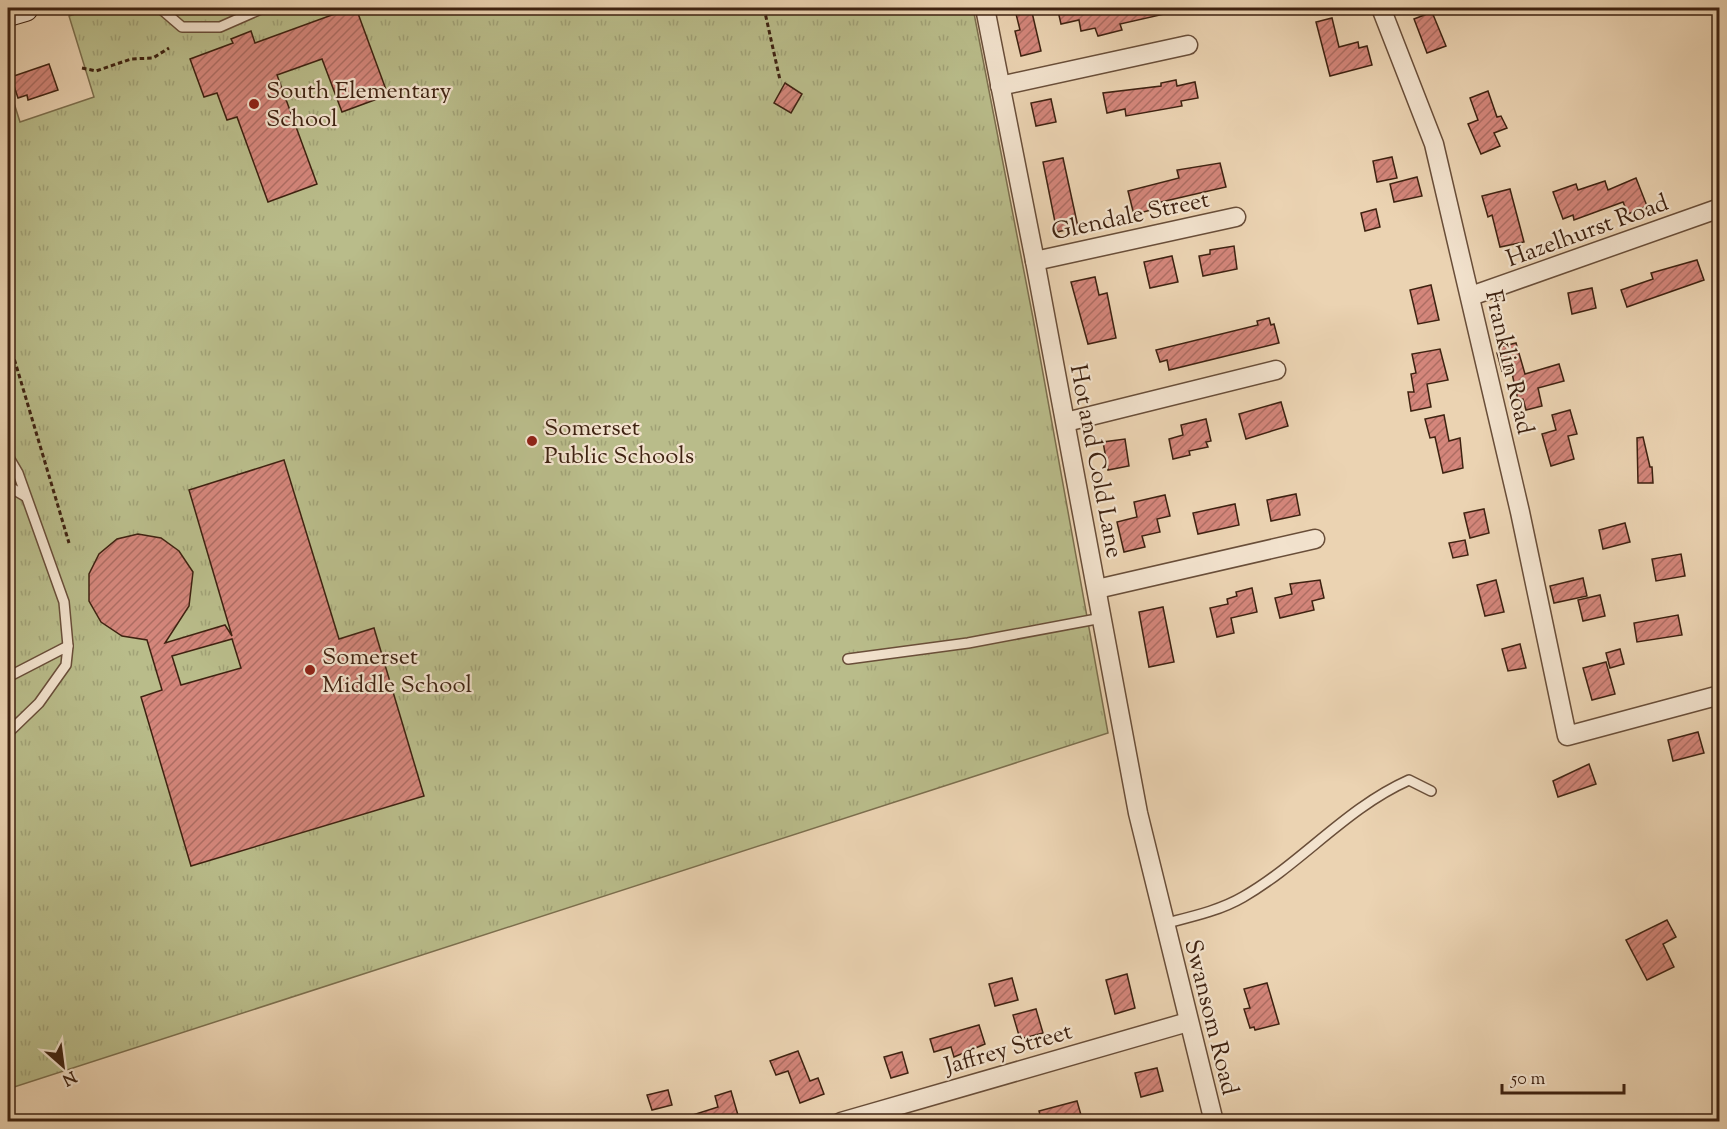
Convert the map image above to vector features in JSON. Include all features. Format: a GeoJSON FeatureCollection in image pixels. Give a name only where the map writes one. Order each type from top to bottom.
{"type":"FeatureCollection","features":[{"type":"Feature","properties":{"kind":"main road"},"geometry":{"type":"LineString","coordinates":[[8,13],[25,8]]}},
{"type":"Feature","properties":{"kind":"street","name":"Hot and Cold Lane"},"geometry":{"type":"LineString","coordinates":[[985,8],[1066,422],[1138,813],[1163,924]]}},
{"type":"Feature","properties":{"kind":"street","name":"Franklin Road"},"geometry":{"type":"LineString","coordinates":[[1381,8],[1434,144],[1471,296],[1567,736],[1719,695]]}},
{"type":"Feature","properties":{"kind":"street"},"geometry":{"type":"LineString","coordinates":[[1000,86],[1188,45]]}},
{"type":"Feature","properties":{"kind":"street","name":"Hazelhurst Road"},"geometry":{"type":"LineString","coordinates":[[1471,296],[1719,208]]}},
{"type":"Feature","properties":{"kind":"street","name":"Glendale Street"},"geometry":{"type":"LineString","coordinates":[[1035,261],[1236,217]]}},
{"type":"Feature","properties":{"kind":"street"},"geometry":{"type":"LineString","coordinates":[[1066,422],[1276,370]]}},
{"type":"Feature","properties":{"kind":"street"},"geometry":{"type":"LineString","coordinates":[[1097,589],[1315,539]]}},
{"type":"Feature","properties":{"kind":"street","name":"Swansom Road"},"geometry":{"type":"LineString","coordinates":[[1163,924],[1214,1122]]}},
{"type":"Feature","properties":{"kind":"street","name":"Jaffrey Street"},"geometry":{"type":"LineString","coordinates":[[841,1122],[1188,1022]]}},
{"type":"Feature","properties":{"kind":"lane"},"geometry":{"type":"LineString","coordinates":[[160,8],[182,27],[220,27],[263,8]]}},
{"type":"Feature","properties":{"kind":"lane"},"geometry":{"type":"LineString","coordinates":[[8,456],[18,474],[64,602],[68,646],[66,665],[39,703],[8,733]]}},
{"type":"Feature","properties":{"kind":"lane"},"geometry":{"type":"LineString","coordinates":[[8,486],[25,496]]}},
{"type":"Feature","properties":{"kind":"lane"},"geometry":{"type":"LineString","coordinates":[[848,659],[968,643],[1102,618]]}},
{"type":"Feature","properties":{"kind":"lane"},"geometry":{"type":"LineString","coordinates":[[8,676],[68,646]]}},
{"type":"Feature","properties":{"kind":"lane"},"geometry":{"type":"LineString","coordinates":[[1163,924],[1211,911],[1241,898],[1274,876],[1336,825],[1388,790],[1409,780],[1431,791]]}},
{"type":"Feature","properties":{"kind":"path"},"geometry":{"type":"LineString","coordinates":[[764,8],[780,80]]}},
{"type":"Feature","properties":{"kind":"path"},"geometry":{"type":"LineString","coordinates":[[82,68],[96,71],[131,59],[153,58],[169,48]]}},
{"type":"Feature","properties":{"kind":"path"},"geometry":{"type":"LineString","coordinates":[[8,338],[69,543]]}},
{"type":"Feature","properties":{"kind":"green space","name":"Somerset Public Schools"},"geometry":{"type":"Polygon","coordinates":[[[94,8],[973,8],[1033,318],[1108,733],[8,1089],[8,84],[20,122],[94,97],[69,16],[94,8]]]}},
{"type":"Feature","properties":{"kind":"building","name":"South Elementary School"},"geometry":{"type":"Polygon","coordinates":[[[356,8],[388,95],[342,112],[322,59],[277,75],[317,184],[268,202],[237,117],[227,120],[217,93],[204,97],[190,59],[233,43],[231,39],[251,31],[255,43],[356,8]]]}},
{"type":"Feature","properties":{"kind":"building"},"geometry":{"type":"Polygon","coordinates":[[[1031,8],[1041,51],[1021,56],[1015,31],[1020,30],[1015,10],[1031,8]]]}},
{"type":"Feature","properties":{"kind":"building"},"geometry":{"type":"Polygon","coordinates":[[[1073,8],[1110,8],[1111,11],[1125,8],[1169,8],[1169,13],[1120,24],[1122,30],[1098,36],[1095,28],[1081,31],[1079,20],[1061,24],[1058,11],[1073,8]]]}},
{"type":"Feature","properties":{"kind":"building"},"geometry":{"type":"Polygon","coordinates":[[[1432,12],[1446,46],[1427,53],[1414,19],[1432,12]]]}},
{"type":"Feature","properties":{"kind":"building"},"geometry":{"type":"Polygon","coordinates":[[[1332,18],[1339,47],[1358,42],[1359,48],[1367,46],[1372,65],[1330,76],[1316,22],[1332,18]]]}},
{"type":"Feature","properties":{"kind":"building"},"geometry":{"type":"Polygon","coordinates":[[[49,64],[58,90],[28,100],[27,95],[18,98],[11,77],[49,64]]]}},
{"type":"Feature","properties":{"kind":"building"},"geometry":{"type":"Polygon","coordinates":[[[1176,80],[1177,86],[1195,82],[1198,98],[1181,101],[1182,106],[1126,116],[1125,109],[1107,113],[1103,93],[1161,86],[1161,83],[1176,80]]]}},
{"type":"Feature","properties":{"kind":"building"},"geometry":{"type":"Polygon","coordinates":[[[785,83],[802,94],[791,113],[774,103],[785,83]]]}},
{"type":"Feature","properties":{"kind":"building"},"geometry":{"type":"Polygon","coordinates":[[[1488,91],[1497,117],[1501,116],[1507,128],[1494,133],[1500,146],[1481,154],[1468,124],[1478,120],[1470,98],[1488,91]]]}},
{"type":"Feature","properties":{"kind":"building"},"geometry":{"type":"Polygon","coordinates":[[[1051,99],[1056,122],[1036,126],[1031,103],[1051,99]]]}},
{"type":"Feature","properties":{"kind":"building"},"geometry":{"type":"Polygon","coordinates":[[[1392,157],[1397,178],[1377,182],[1373,161],[1392,157]]]}},
{"type":"Feature","properties":{"kind":"building"},"geometry":{"type":"Polygon","coordinates":[[[1063,158],[1078,227],[1057,232],[1043,162],[1063,158]]]}},
{"type":"Feature","properties":{"kind":"building"},"geometry":{"type":"Polygon","coordinates":[[[1220,163],[1226,187],[1161,202],[1150,207],[1151,210],[1136,214],[1133,211],[1128,191],[1179,178],[1177,170],[1220,163]]]}},
{"type":"Feature","properties":{"kind":"building"},"geometry":{"type":"Polygon","coordinates":[[[1417,177],[1422,196],[1394,202],[1390,184],[1417,177]]]}},
{"type":"Feature","properties":{"kind":"building"},"geometry":{"type":"Polygon","coordinates":[[[1636,178],[1647,206],[1628,214],[1623,202],[1574,220],[1573,215],[1563,219],[1553,192],[1576,184],[1578,190],[1605,181],[1608,190],[1636,178]]]}},
{"type":"Feature","properties":{"kind":"building"},"geometry":{"type":"Polygon","coordinates":[[[1510,189],[1524,242],[1500,247],[1492,215],[1488,217],[1482,196],[1510,189]]]}},
{"type":"Feature","properties":{"kind":"building"},"geometry":{"type":"Polygon","coordinates":[[[1376,209],[1380,227],[1365,231],[1361,213],[1376,209]]]}},
{"type":"Feature","properties":{"kind":"building"},"geometry":{"type":"Polygon","coordinates":[[[1234,246],[1237,269],[1203,276],[1199,256],[1210,254],[1210,250],[1234,246]]]}},
{"type":"Feature","properties":{"kind":"building"},"geometry":{"type":"Polygon","coordinates":[[[1172,256],[1178,282],[1150,288],[1144,262],[1172,256]]]}},
{"type":"Feature","properties":{"kind":"building"},"geometry":{"type":"Polygon","coordinates":[[[1697,260],[1704,280],[1627,307],[1621,290],[1653,279],[1651,273],[1697,260]]]}},
{"type":"Feature","properties":{"kind":"building"},"geometry":{"type":"Polygon","coordinates":[[[1095,277],[1099,295],[1107,293],[1116,338],[1088,344],[1071,282],[1095,277]]]}},
{"type":"Feature","properties":{"kind":"building"},"geometry":{"type":"Polygon","coordinates":[[[1431,285],[1439,320],[1418,324],[1410,290],[1431,285]]]}},
{"type":"Feature","properties":{"kind":"building"},"geometry":{"type":"Polygon","coordinates":[[[1592,288],[1596,308],[1572,314],[1568,293],[1592,288]]]}},
{"type":"Feature","properties":{"kind":"building"},"geometry":{"type":"Polygon","coordinates":[[[1269,318],[1271,325],[1274,324],[1279,343],[1169,370],[1167,360],[1160,362],[1156,350],[1258,325],[1257,321],[1269,318]]]}},
{"type":"Feature","properties":{"kind":"building"},"geometry":{"type":"Polygon","coordinates":[[[1516,343],[1525,374],[1559,364],[1564,381],[1538,388],[1542,406],[1526,410],[1523,399],[1518,400],[1511,369],[1502,371],[1497,353],[1501,352],[1500,347],[1516,343]]]}},
{"type":"Feature","properties":{"kind":"building"},"geometry":{"type":"Polygon","coordinates":[[[1440,349],[1448,380],[1427,384],[1431,407],[1411,411],[1408,392],[1414,392],[1411,374],[1416,373],[1412,354],[1440,349]]]}},
{"type":"Feature","properties":{"kind":"building"},"geometry":{"type":"Polygon","coordinates":[[[1281,402],[1288,426],[1246,439],[1239,414],[1281,402]]]}},
{"type":"Feature","properties":{"kind":"building"},"geometry":{"type":"Polygon","coordinates":[[[1570,410],[1577,434],[1568,436],[1574,459],[1551,466],[1542,434],[1556,430],[1552,415],[1570,410]]]}},
{"type":"Feature","properties":{"kind":"building"},"geometry":{"type":"Polygon","coordinates":[[[1444,415],[1449,441],[1460,438],[1463,468],[1443,473],[1435,437],[1430,438],[1425,419],[1444,415]]]}},
{"type":"Feature","properties":{"kind":"building"},"geometry":{"type":"Polygon","coordinates":[[[1206,419],[1211,441],[1206,442],[1208,447],[1189,451],[1190,455],[1173,459],[1169,439],[1183,435],[1181,425],[1206,419]]]}},
{"type":"Feature","properties":{"kind":"building"},"geometry":{"type":"Polygon","coordinates":[[[1643,437],[1650,467],[1652,467],[1653,483],[1638,483],[1637,438],[1643,437]]]}},
{"type":"Feature","properties":{"kind":"building"},"geometry":{"type":"Polygon","coordinates":[[[1125,439],[1129,466],[1108,470],[1103,442],[1125,439]]]}},
{"type":"Feature","properties":{"kind":"building","name":"Somerset Middle School"},"geometry":{"type":"Polygon","coordinates":[[[284,460],[339,639],[374,628],[424,796],[191,866],[141,697],[162,690],[147,640],[122,636],[101,622],[89,601],[89,574],[99,554],[117,539],[138,534],[161,538],[179,551],[193,572],[189,606],[165,643],[225,625],[232,636],[189,490],[284,460]],[[232,639],[172,656],[181,685],[241,668],[232,639]]]}},
{"type":"Feature","properties":{"kind":"building"},"geometry":{"type":"Polygon","coordinates":[[[1296,494],[1300,515],[1271,521],[1267,500],[1296,494]]]}},
{"type":"Feature","properties":{"kind":"building"},"geometry":{"type":"Polygon","coordinates":[[[1165,495],[1170,516],[1157,519],[1160,532],[1142,536],[1145,547],[1124,552],[1117,522],[1137,517],[1134,502],[1165,495]]]}},
{"type":"Feature","properties":{"kind":"building"},"geometry":{"type":"Polygon","coordinates":[[[1235,504],[1239,525],[1198,534],[1193,513],[1235,504]]]}},
{"type":"Feature","properties":{"kind":"building"},"geometry":{"type":"Polygon","coordinates":[[[1484,509],[1489,533],[1470,538],[1464,513],[1484,509]]]}},
{"type":"Feature","properties":{"kind":"building"},"geometry":{"type":"Polygon","coordinates":[[[1625,523],[1630,542],[1603,549],[1599,530],[1625,523]]]}},
{"type":"Feature","properties":{"kind":"building"},"geometry":{"type":"Polygon","coordinates":[[[1465,540],[1468,555],[1453,558],[1449,543],[1465,540]]]}},
{"type":"Feature","properties":{"kind":"building"},"geometry":{"type":"Polygon","coordinates":[[[1681,554],[1685,576],[1656,581],[1652,559],[1681,554]]]}},
{"type":"Feature","properties":{"kind":"building"},"geometry":{"type":"Polygon","coordinates":[[[1583,578],[1587,596],[1554,603],[1550,586],[1583,578]]]}},
{"type":"Feature","properties":{"kind":"building"},"geometry":{"type":"Polygon","coordinates":[[[1320,580],[1324,598],[1312,601],[1314,610],[1280,618],[1275,598],[1292,594],[1290,584],[1320,580]]]}},
{"type":"Feature","properties":{"kind":"building"},"geometry":{"type":"Polygon","coordinates":[[[1496,580],[1504,612],[1485,616],[1477,585],[1496,580]]]}},
{"type":"Feature","properties":{"kind":"building"},"geometry":{"type":"Polygon","coordinates":[[[1252,588],[1257,612],[1231,618],[1234,633],[1217,637],[1210,608],[1228,604],[1227,599],[1237,596],[1236,592],[1252,588]]]}},
{"type":"Feature","properties":{"kind":"building"},"geometry":{"type":"Polygon","coordinates":[[[1600,595],[1605,616],[1583,621],[1578,600],[1600,595]]]}},
{"type":"Feature","properties":{"kind":"building"},"geometry":{"type":"Polygon","coordinates":[[[1163,607],[1174,662],[1149,667],[1139,612],[1163,607]]]}},
{"type":"Feature","properties":{"kind":"building"},"geometry":{"type":"Polygon","coordinates":[[[1678,615],[1682,635],[1637,642],[1634,623],[1678,615]]]}},
{"type":"Feature","properties":{"kind":"building"},"geometry":{"type":"Polygon","coordinates":[[[1520,644],[1526,668],[1508,671],[1502,649],[1520,644]]]}},
{"type":"Feature","properties":{"kind":"building"},"geometry":{"type":"Polygon","coordinates":[[[1620,649],[1624,664],[1610,668],[1606,653],[1620,649]]]}},
{"type":"Feature","properties":{"kind":"building"},"geometry":{"type":"Polygon","coordinates":[[[1606,662],[1615,694],[1592,700],[1583,668],[1606,662]]]}},
{"type":"Feature","properties":{"kind":"building"},"geometry":{"type":"Polygon","coordinates":[[[1698,732],[1704,753],[1673,761],[1668,740],[1698,732]]]}},
{"type":"Feature","properties":{"kind":"building"},"geometry":{"type":"Polygon","coordinates":[[[1589,764],[1596,784],[1558,797],[1553,781],[1589,764]]]}},
{"type":"Feature","properties":{"kind":"building"},"geometry":{"type":"Polygon","coordinates":[[[1667,920],[1676,937],[1663,944],[1674,967],[1647,980],[1626,940],[1667,920]]]}},
{"type":"Feature","properties":{"kind":"building"},"geometry":{"type":"Polygon","coordinates":[[[1127,974],[1135,1008],[1115,1014],[1106,980],[1127,974]]]}},
{"type":"Feature","properties":{"kind":"building"},"geometry":{"type":"Polygon","coordinates":[[[1012,978],[1018,1000],[995,1006],[989,984],[1012,978]]]}},
{"type":"Feature","properties":{"kind":"building"},"geometry":{"type":"Polygon","coordinates":[[[1267,983],[1279,1024],[1255,1030],[1254,1027],[1250,1028],[1244,1009],[1250,1008],[1244,989],[1267,983]]]}},
{"type":"Feature","properties":{"kind":"building"},"geometry":{"type":"Polygon","coordinates":[[[1036,1009],[1043,1033],[1020,1039],[1013,1015],[1036,1009]]]}},
{"type":"Feature","properties":{"kind":"building"},"geometry":{"type":"Polygon","coordinates":[[[979,1025],[985,1044],[954,1057],[951,1047],[934,1052],[930,1039],[979,1025]]]}},
{"type":"Feature","properties":{"kind":"building"},"geometry":{"type":"Polygon","coordinates":[[[798,1051],[810,1081],[818,1078],[824,1094],[800,1103],[788,1071],[776,1075],[770,1061],[798,1051]]]}},
{"type":"Feature","properties":{"kind":"building"},"geometry":{"type":"Polygon","coordinates":[[[902,1052],[908,1073],[891,1078],[884,1057],[902,1052]]]}},
{"type":"Feature","properties":{"kind":"building"},"geometry":{"type":"Polygon","coordinates":[[[1157,1068],[1163,1091],[1141,1097],[1135,1073],[1157,1068]]]}},
{"type":"Feature","properties":{"kind":"building"},"geometry":{"type":"Polygon","coordinates":[[[668,1090],[672,1105],[652,1110],[647,1095],[668,1090]]]}},
{"type":"Feature","properties":{"kind":"building"},"geometry":{"type":"Polygon","coordinates":[[[731,1091],[740,1122],[680,1122],[680,1119],[718,1107],[715,1096],[731,1091]]]}},
{"type":"Feature","properties":{"kind":"building"},"geometry":{"type":"Polygon","coordinates":[[[1077,1101],[1083,1122],[1042,1122],[1039,1111],[1077,1101]]]}},
{"type":"Feature","properties":{"kind":"place","name":"South Elementary School"},"geometry":{"type":"Point","coordinates":[254,104]}},
{"type":"Feature","properties":{"kind":"place","name":"Somerset Public Schools"},"geometry":{"type":"Point","coordinates":[532,441]}},
{"type":"Feature","properties":{"kind":"place","name":"Somerset Middle School"},"geometry":{"type":"Point","coordinates":[310,670]}}]}
